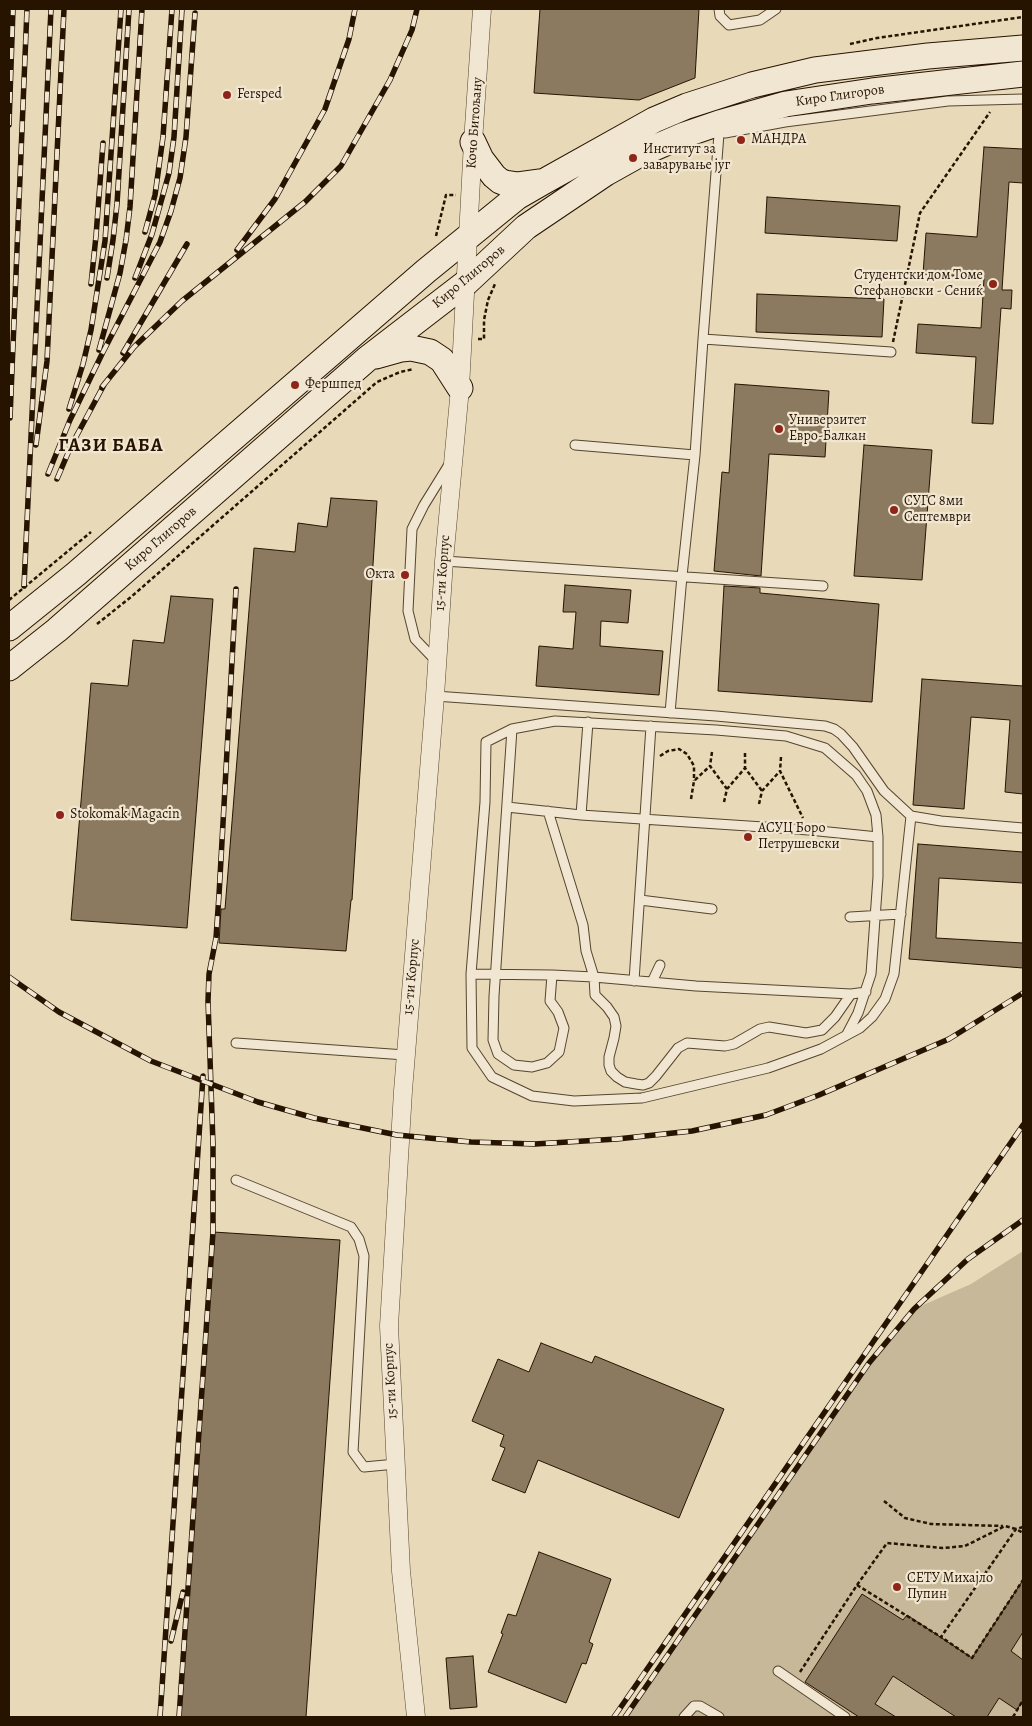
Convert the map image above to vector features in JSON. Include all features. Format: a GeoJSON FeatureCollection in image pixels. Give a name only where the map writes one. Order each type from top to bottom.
{"type":"FeatureCollection","features":[{"type":"Feature","properties":{"kind":"street","name":"Кочо Битољану"},"geometry":{"type":"LineString","coordinates":[[469,237],[482,9]]}},
{"type":"Feature","properties":{"kind":"street","name":"Киро Глигоров"},"geometry":{"type":"LineString","coordinates":[[9,628],[76,574],[426,271],[517,198],[543,182],[654,120],[687,106],[752,85],[815,70],[928,56],[1023,48]]}},
{"type":"Feature","properties":{"kind":"street","name":"Киро Глигоров"},"geometry":{"type":"LineString","coordinates":[[9,668],[56,630],[366,359],[467,282],[526,227],[598,178],[640,154],[684,135],[719,128],[786,104],[872,91],[1023,74]]}},
{"type":"Feature","properties":{"kind":"street"},"geometry":{"type":"LineString","coordinates":[[473,142],[481,159],[500,181],[518,185],[543,182]]}},
{"type":"Feature","properties":{"kind":"street","name":"15-ти Корпус"},"geometry":{"type":"LineString","coordinates":[[416,1717],[401,1571],[389,1326],[405,1056],[435,696],[444,561],[460,388],[469,237]]}},
{"type":"Feature","properties":{"kind":"street"},"geometry":{"type":"LineString","coordinates":[[366,359],[393,351],[411,348],[421,349],[434,354],[442,360],[449,368],[460,388]]}},
{"type":"Feature","properties":{"kind":"lane"},"geometry":{"type":"LineString","coordinates":[[719,9],[720,16],[730,25],[760,20],[776,9]]}},
{"type":"Feature","properties":{"kind":"lane"},"geometry":{"type":"LineString","coordinates":[[670,712],[695,455],[719,128],[785,122],[948,101],[1023,99]]}},
{"type":"Feature","properties":{"kind":"lane"},"geometry":{"type":"LineString","coordinates":[[703,339],[891,352]]}},
{"type":"Feature","properties":{"kind":"lane"},"geometry":{"type":"LineString","coordinates":[[575,445],[695,455]]}},
{"type":"Feature","properties":{"kind":"lane"},"geometry":{"type":"LineString","coordinates":[[437,662],[415,639],[408,611],[412,529],[424,505],[454,456]]}},
{"type":"Feature","properties":{"kind":"lane"},"geometry":{"type":"LineString","coordinates":[[444,561],[823,586]]}},
{"type":"Feature","properties":{"kind":"lane"},"geometry":{"type":"LineString","coordinates":[[435,696],[670,712],[815,725],[834,729],[853,747],[884,791],[911,816],[941,822],[1023,828]]}},
{"type":"Feature","properties":{"kind":"lane"},"geometry":{"type":"LineString","coordinates":[[847,1034],[858,1013],[871,974],[878,877],[878,837],[876,815],[867,791],[856,775],[825,748],[786,736],[556,721],[512,729],[486,742],[485,802],[471,974],[472,1048],[492,1077],[532,1096],[574,1101],[638,1098],[768,1068],[821,1048],[860,1028],[872,1017],[885,999],[894,974],[911,816]]}},
{"type":"Feature","properties":{"kind":"lane"},"geometry":{"type":"LineString","coordinates":[[581,815],[588,722]]}},
{"type":"Feature","properties":{"kind":"lane"},"geometry":{"type":"LineString","coordinates":[[634,981],[651,726]]}},
{"type":"Feature","properties":{"kind":"lane"},"geometry":{"type":"LineString","coordinates":[[512,729],[496,974],[494,1040],[498,1054],[514,1065],[532,1067],[547,1063],[559,1052],[564,1028],[558,1012],[550,1000],[552,975]]}},
{"type":"Feature","properties":{"kind":"lane"},"geometry":{"type":"LineString","coordinates":[[507,807],[581,815],[809,830],[878,837]]}},
{"type":"Feature","properties":{"kind":"lane"},"geometry":{"type":"LineString","coordinates":[[548,811],[583,925],[586,951],[594,977],[595,995],[614,1017],[616,1026],[609,1057],[609,1066],[617,1078],[625,1082],[649,1083],[678,1048],[687,1043],[725,1046],[734,1044],[760,1029],[768,1027],[806,1033],[822,1030],[835,1018],[851,994]]}},
{"type":"Feature","properties":{"kind":"lane"},"geometry":{"type":"LineString","coordinates":[[640,900],[712,909]]}},
{"type":"Feature","properties":{"kind":"lane"},"geometry":{"type":"LineString","coordinates":[[850,917],[901,914]]}},
{"type":"Feature","properties":{"kind":"lane"},"geometry":{"type":"LineString","coordinates":[[652,982],[660,965]]}},
{"type":"Feature","properties":{"kind":"lane"},"geometry":{"type":"LineString","coordinates":[[471,974],[552,975],[696,986],[851,994],[866,992]]}},
{"type":"Feature","properties":{"kind":"lane"},"geometry":{"type":"LineString","coordinates":[[236,1043],[405,1056]]}},
{"type":"Feature","properties":{"kind":"lane"},"geometry":{"type":"LineString","coordinates":[[638,1098],[639,1084]]}},
{"type":"Feature","properties":{"kind":"lane"},"geometry":{"type":"LineString","coordinates":[[236,1180],[351,1227],[359,1239],[364,1256],[353,1452],[364,1467],[396,1464]]}},
{"type":"Feature","properties":{"kind":"lane"},"geometry":{"type":"LineString","coordinates":[[778,1671],[845,1717]]}},
{"type":"Feature","properties":{"kind":"lane"},"geometry":{"type":"LineString","coordinates":[[684,1717],[694,1706],[700,1706],[720,1717]]}},
{"type":"Feature","properties":{"kind":"path"},"geometry":{"type":"LineString","coordinates":[[891,352],[920,213],[998,100]]}},
{"type":"Feature","properties":{"kind":"path"},"geometry":{"type":"LineString","coordinates":[[484,339],[484,320],[488,300],[497,279]]}},
{"type":"Feature","properties":{"kind":"path"},"geometry":{"type":"LineString","coordinates":[[94,625],[131,597],[377,382],[400,372],[428,367],[434,354]]}},
{"type":"Feature","properties":{"kind":"path"},"geometry":{"type":"LineString","coordinates":[[648,772],[658,757],[668,751],[679,749],[687,754],[694,766],[691,799]]}},
{"type":"Feature","properties":{"kind":"path"},"geometry":{"type":"LineString","coordinates":[[694,781],[710,766],[712,752]]}},
{"type":"Feature","properties":{"kind":"path"},"geometry":{"type":"LineString","coordinates":[[745,753],[745,768],[762,791]]}},
{"type":"Feature","properties":{"kind":"path"},"geometry":{"type":"LineString","coordinates":[[780,757],[780,771],[809,830]]}},
{"type":"Feature","properties":{"kind":"path"},"geometry":{"type":"LineString","coordinates":[[710,766],[728,789]]}},
{"type":"Feature","properties":{"kind":"path"},"geometry":{"type":"LineString","coordinates":[[724,802],[728,789],[745,768]]}},
{"type":"Feature","properties":{"kind":"path"},"geometry":{"type":"LineString","coordinates":[[759,804],[762,791],[780,771]]}},
{"type":"Feature","properties":{"kind":"path"},"geometry":{"type":"LineString","coordinates":[[884,1501],[905,1518],[931,1524],[1005,1526],[1023,1533]]}},
{"type":"Feature","properties":{"kind":"path"},"geometry":{"type":"LineString","coordinates":[[797,1677],[887,1542],[943,1548],[965,1546],[1005,1526]]}},
{"type":"Feature","properties":{"kind":"path"},"geometry":{"type":"LineString","coordinates":[[941,1637],[1016,1529],[1023,1527]]}},
{"type":"Feature","properties":{"kind":"path"},"geometry":{"type":"LineString","coordinates":[[857,1585],[972,1658],[1023,1580]]}},
{"type":"Feature","properties":{"kind":"path"},"geometry":{"type":"LineString","coordinates":[[1013,1717],[1023,1700]]}},
{"type":"Feature","properties":{"kind":"shaded area","name":"СЕТУ Михајло Пупин"},"geometry":{"type":"Polygon","coordinates":[[[1023,1251],[1023,1714],[1021,1717],[625,1717],[869,1363],[914,1309],[971,1284],[1023,1251]]]}},
{"type":"Feature","properties":{"kind":"building"},"geometry":{"type":"Polygon","coordinates":[[[540,9],[699,9],[695,78],[639,100],[534,93],[540,9]]]}},
{"type":"Feature","properties":{"kind":"building","name":"Студентски дом Томе Стефановски - Сениќ"},"geometry":{"type":"Polygon","coordinates":[[[984,147],[1023,149],[1023,183],[1009,182],[1002,290],[1012,290],[1011,309],[1001,308],[993,424],[972,423],[976,357],[916,353],[918,324],[981,328],[984,278],[923,274],[926,233],[977,237],[984,147]]]}},
{"type":"Feature","properties":{"kind":"building"},"geometry":{"type":"Polygon","coordinates":[[[767,197],[900,206],[897,241],[765,233],[767,197]]]}},
{"type":"Feature","properties":{"kind":"building"},"geometry":{"type":"Polygon","coordinates":[[[757,294],[884,299],[882,337],[756,332],[757,294]]]}},
{"type":"Feature","properties":{"kind":"building"},"geometry":{"type":"Polygon","coordinates":[[[735,384],[829,391],[825,457],[769,454],[761,576],[714,571],[722,472],[729,473],[735,384]]]}},
{"type":"Feature","properties":{"kind":"building","name":"СУГС 8ми Септември"},"geometry":{"type":"Polygon","coordinates":[[[864,445],[932,450],[922,580],[854,576],[864,445]]]}},
{"type":"Feature","properties":{"kind":"building"},"geometry":{"type":"Polygon","coordinates":[[[331,498],[377,501],[352,900],[346,951],[219,943],[221,909],[225,909],[254,548],[295,552],[298,523],[327,527],[331,498]]]}},
{"type":"Feature","properties":{"kind":"building"},"geometry":{"type":"Polygon","coordinates":[[[565,585],[631,590],[628,623],[601,621],[600,646],[663,651],[659,695],[536,686],[539,646],[573,649],[576,612],[563,612],[565,585]]]}},
{"type":"Feature","properties":{"kind":"building"},"geometry":{"type":"Polygon","coordinates":[[[724,586],[760,588],[760,593],[879,604],[872,702],[718,691],[724,586]]]}},
{"type":"Feature","properties":{"kind":"building"},"geometry":{"type":"Polygon","coordinates":[[[171,596],[213,599],[187,928],[71,920],[91,683],[128,686],[133,640],[164,643],[171,596]]]}},
{"type":"Feature","properties":{"kind":"building"},"geometry":{"type":"Polygon","coordinates":[[[922,679],[1023,686],[1023,794],[1005,792],[1010,720],[971,717],[964,809],[913,805],[922,679]]]}},
{"type":"Feature","properties":{"kind":"building"},"geometry":{"type":"Polygon","coordinates":[[[918,844],[1023,852],[1023,883],[939,878],[936,938],[1023,943],[1023,968],[909,959],[918,844]]]}},
{"type":"Feature","properties":{"kind":"building"},"geometry":{"type":"Polygon","coordinates":[[[213,1232],[340,1240],[306,1717],[179,1717],[213,1232]]]}},
{"type":"Feature","properties":{"kind":"building"},"geometry":{"type":"Polygon","coordinates":[[[541,1343],[592,1363],[595,1356],[724,1409],[679,1518],[538,1460],[525,1493],[492,1480],[505,1448],[500,1446],[504,1435],[472,1421],[498,1359],[529,1372],[541,1343]]]}},
{"type":"Feature","properties":{"kind":"building"},"geometry":{"type":"Polygon","coordinates":[[[539,1552],[611,1579],[589,1642],[593,1644],[586,1664],[582,1663],[566,1703],[488,1672],[503,1634],[501,1633],[508,1614],[516,1616],[539,1552]]]}},
{"type":"Feature","properties":{"kind":"building"},"geometry":{"type":"Polygon","coordinates":[[[1023,1580],[1023,1632],[1011,1651],[1023,1660],[1023,1700],[1017,1710],[999,1698],[987,1717],[956,1717],[893,1676],[875,1704],[896,1717],[859,1717],[805,1682],[862,1594],[903,1620],[907,1615],[972,1658],[1023,1580]]]}},
{"type":"Feature","properties":{"kind":"building"},"geometry":{"type":"Polygon","coordinates":[[[473,1656],[477,1707],[450,1709],[446,1658],[473,1656]]]}},
{"type":"Feature","properties":{"kind":"railway"},"geometry":{"type":"LineString","coordinates":[[9,125],[13,9]]}},
{"type":"Feature","properties":{"kind":"railway"},"geometry":{"type":"LineString","coordinates":[[10,418],[27,9]]}},
{"type":"Feature","properties":{"kind":"railway"},"geometry":{"type":"LineString","coordinates":[[24,586],[51,9]]}},
{"type":"Feature","properties":{"kind":"railway"},"geometry":{"type":"LineString","coordinates":[[36,445],[47,361],[64,9]]}},
{"type":"Feature","properties":{"kind":"railway"},"geometry":{"type":"LineString","coordinates":[[69,409],[91,330],[105,241],[121,9]]}},
{"type":"Feature","properties":{"kind":"railway"},"geometry":{"type":"LineString","coordinates":[[107,278],[117,204],[129,9]]}},
{"type":"Feature","properties":{"kind":"railway"},"geometry":{"type":"LineString","coordinates":[[99,350],[120,273],[126,240],[130,207],[142,9]]}},
{"type":"Feature","properties":{"kind":"railway"},"geometry":{"type":"LineString","coordinates":[[145,232],[155,195],[163,137],[172,9]]}},
{"type":"Feature","properties":{"kind":"railway"},"geometry":{"type":"LineString","coordinates":[[135,278],[152,234],[169,173],[174,137],[182,9]]}},
{"type":"Feature","properties":{"kind":"railway"},"geometry":{"type":"LineString","coordinates":[[237,250],[275,199],[325,109],[349,39],[355,9]]}},
{"type":"Feature","properties":{"kind":"railway"},"geometry":{"type":"LineString","coordinates":[[102,387],[134,347],[182,301],[305,202],[341,166],[390,80],[412,30],[417,9]]}},
{"type":"Feature","properties":{"kind":"railway"},"geometry":{"type":"LineString","coordinates":[[48,474],[70,420],[160,242],[171,211],[180,178],[186,137],[195,13]]}},
{"type":"Feature","properties":{"kind":"railway"},"geometry":{"type":"LineString","coordinates":[[91,284],[103,143]]}},
{"type":"Feature","properties":{"kind":"railway"},"geometry":{"type":"LineString","coordinates":[[123,353],[187,244]]}},
{"type":"Feature","properties":{"kind":"railway"},"geometry":{"type":"LineString","coordinates":[[57,479],[71,446],[105,383]]}},
{"type":"Feature","properties":{"kind":"railway"},"geometry":{"type":"LineString","coordinates":[[179,1717],[213,1232],[213,1144],[208,1001],[209,974],[216,938],[219,895],[236,589]]}},
{"type":"Feature","properties":{"kind":"railway"},"geometry":{"type":"LineString","coordinates":[[9,977],[59,1012],[151,1061],[258,1102],[314,1118],[397,1135],[471,1142],[535,1144],[617,1139],[692,1131],[766,1115],[819,1095],[949,1039],[1023,993]]}},
{"type":"Feature","properties":{"kind":"railway"},"geometry":{"type":"LineString","coordinates":[[160,1717],[203,1076]]}},
{"type":"Feature","properties":{"kind":"railway"},"geometry":{"type":"LineString","coordinates":[[614,1717],[1023,1125]]}},
{"type":"Feature","properties":{"kind":"railway"},"geometry":{"type":"LineString","coordinates":[[625,1717],[869,1363],[914,1309],[968,1259],[1023,1220]]}},
{"type":"Feature","properties":{"kind":"railway"},"geometry":{"type":"LineString","coordinates":[[171,1641],[183,1592]]}},
{"type":"Feature","properties":{"kind":"place","name":"Fersped"},"geometry":{"type":"Point","coordinates":[227,95]}},
{"type":"Feature","properties":{"kind":"place","name":"МАНДРА"},"geometry":{"type":"Point","coordinates":[741,140]}},
{"type":"Feature","properties":{"kind":"place","name":"Институт за заварување југ"},"geometry":{"type":"Point","coordinates":[633,158]}},
{"type":"Feature","properties":{"kind":"place","name":"Студентски дом Томе Стефановски - Сениќ"},"geometry":{"type":"Point","coordinates":[993,284]}},
{"type":"Feature","properties":{"kind":"place","name":"Фершпед"},"geometry":{"type":"Point","coordinates":[295,385]}},
{"type":"Feature","properties":{"kind":"place","name":"Универзитет Евро-Балкан"},"geometry":{"type":"Point","coordinates":[779,429]}},
{"type":"Feature","properties":{"kind":"place","name":"СУГС 8ми Септември"},"geometry":{"type":"Point","coordinates":[894,510]}},
{"type":"Feature","properties":{"kind":"place","name":"Окта"},"geometry":{"type":"Point","coordinates":[405,575]}},
{"type":"Feature","properties":{"kind":"place","name":"Stokomak Magacin"},"geometry":{"type":"Point","coordinates":[60,815]}},
{"type":"Feature","properties":{"kind":"place","name":"АСУЦ Боро Петрушевски"},"geometry":{"type":"Point","coordinates":[748,837]}},
{"type":"Feature","properties":{"kind":"place","name":"СЕТУ Михајло Пупин"},"geometry":{"type":"Point","coordinates":[897,1587]}},
{"type":"Feature","properties":{"kind":"district","name":"ГАЗИ БАБА"},"geometry":{"type":"Point","coordinates":[111,446]}}]}
